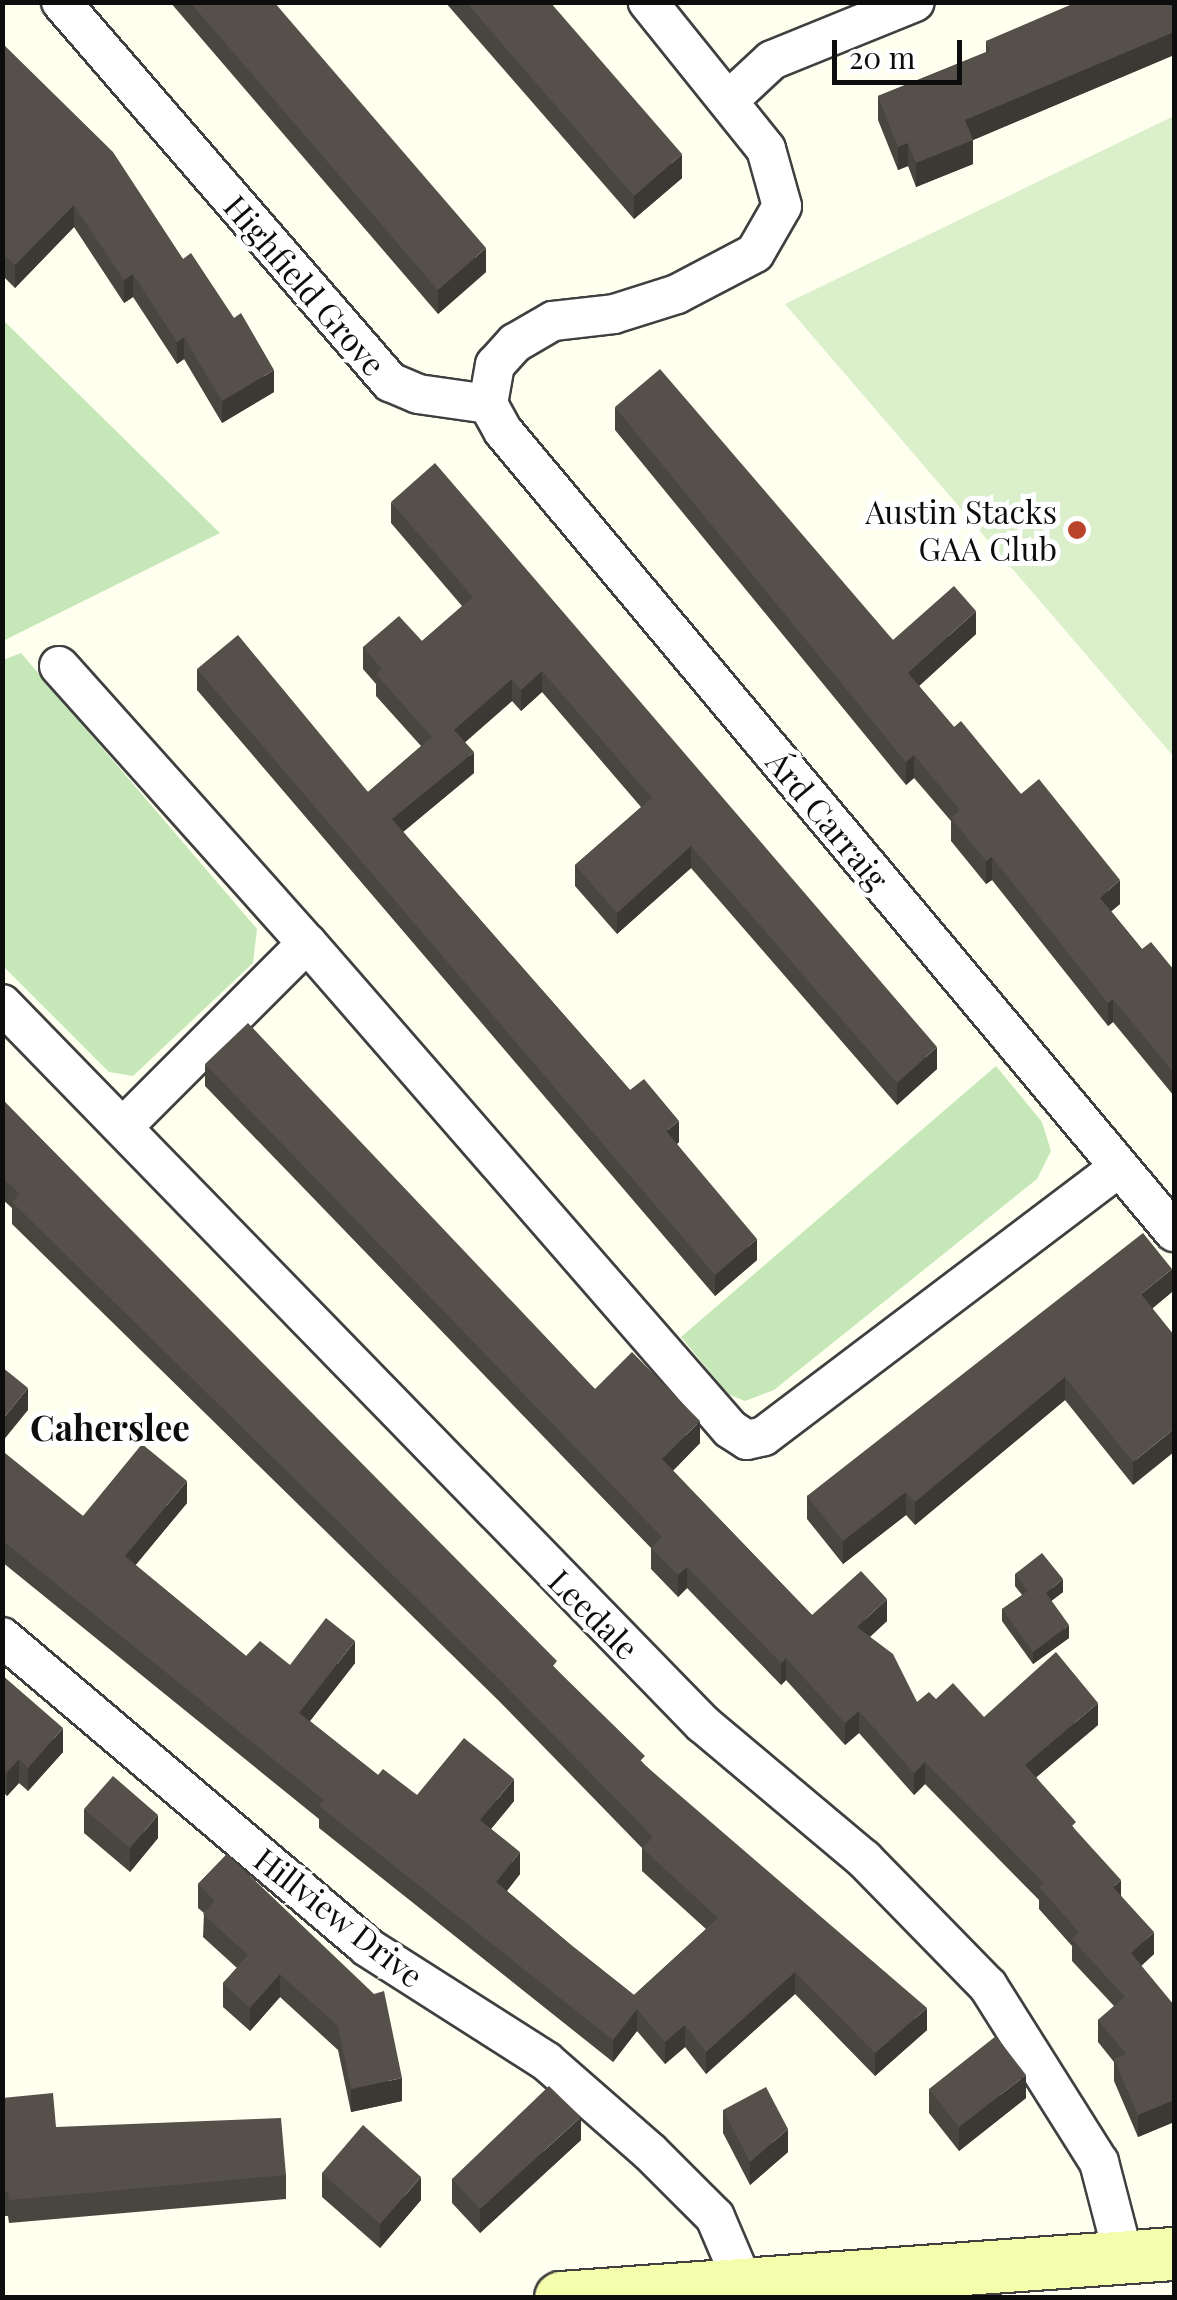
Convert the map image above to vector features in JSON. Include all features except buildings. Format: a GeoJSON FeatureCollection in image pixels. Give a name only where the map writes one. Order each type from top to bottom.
{"type":"FeatureCollection","features":[{"type":"Feature","properties":{"kind":"main road"},"geometry":{"type":"LineString","coordinates":[[561,2298],[744,2284],[1035,2281],[1149,2256]]}},
{"type":"Feature","properties":{"kind":"street","name":"Highfield Grove"},"geometry":{"type":"LineString","coordinates":[[60,2],[390,382],[418,394],[488,404]]}},
{"type":"Feature","properties":{"kind":"street"},"geometry":{"type":"LineString","coordinates":[[488,404],[494,365],[515,343],[553,321],[614,314],[677,294],[756,253],[782,206],[766,149],[730,99],[648,2]]}},
{"type":"Feature","properties":{"kind":"street"},"geometry":{"type":"LineString","coordinates":[[730,99],[772,60],[915,2]]}},
{"type":"Feature","properties":{"kind":"street","name":"Árd Carraig"},"geometry":{"type":"LineString","coordinates":[[488,404],[503,431],[1174,1232]]}},
{"type":"Feature","properties":{"kind":"street"},"geometry":{"type":"LineString","coordinates":[[59,666],[307,943],[730,1428],[747,1440],[764,1436],[1118,1168]]}},
{"type":"Feature","properties":{"kind":"street"},"geometry":{"type":"LineString","coordinates":[[123,1127],[307,943]]}},
{"type":"Feature","properties":{"kind":"street","name":"Leedale"},"geometry":{"type":"LineString","coordinates":[[2,1004],[703,1724],[864,1859],[988,1986],[1099,2162],[1149,2256]]}},
{"type":"Feature","properties":{"kind":"street","name":"Hillview Drive"},"geometry":{"type":"LineString","coordinates":[[2,1637],[368,1946],[546,2061],[636,2139],[714,2217],[744,2284]]}},
{"type":"Feature","properties":{"kind":"green space","name":"Austin Stacks GAA Club"},"geometry":{"type":"Polygon","coordinates":[[[1174,116],[1174,757],[785,304],[1174,116]]]}},
{"type":"Feature","properties":{"kind":"green space"},"geometry":{"type":"Polygon","coordinates":[[[2,319],[220,533],[3,641],[2,641],[2,319]]]}},
{"type":"Feature","properties":{"kind":"green space"},"geometry":{"type":"Polygon","coordinates":[[[21,653],[257,929],[253,963],[133,1076],[109,1072],[3,966],[3,660],[21,653]]]}},
{"type":"Feature","properties":{"kind":"green space"},"geometry":{"type":"Polygon","coordinates":[[[996,1066],[1042,1122],[1051,1151],[1037,1179],[774,1390],[745,1401],[728,1394],[681,1337],[996,1066]]]}},
{"type":"Feature","properties":{"kind":"place","name":"Austin Stacks GAA Club"},"geometry":{"type":"Point","coordinates":[1077,530]}},
{"type":"Feature","properties":{"kind":"district","name":"Caherslee"},"geometry":{"type":"Point","coordinates":[110,1427]}}]}
